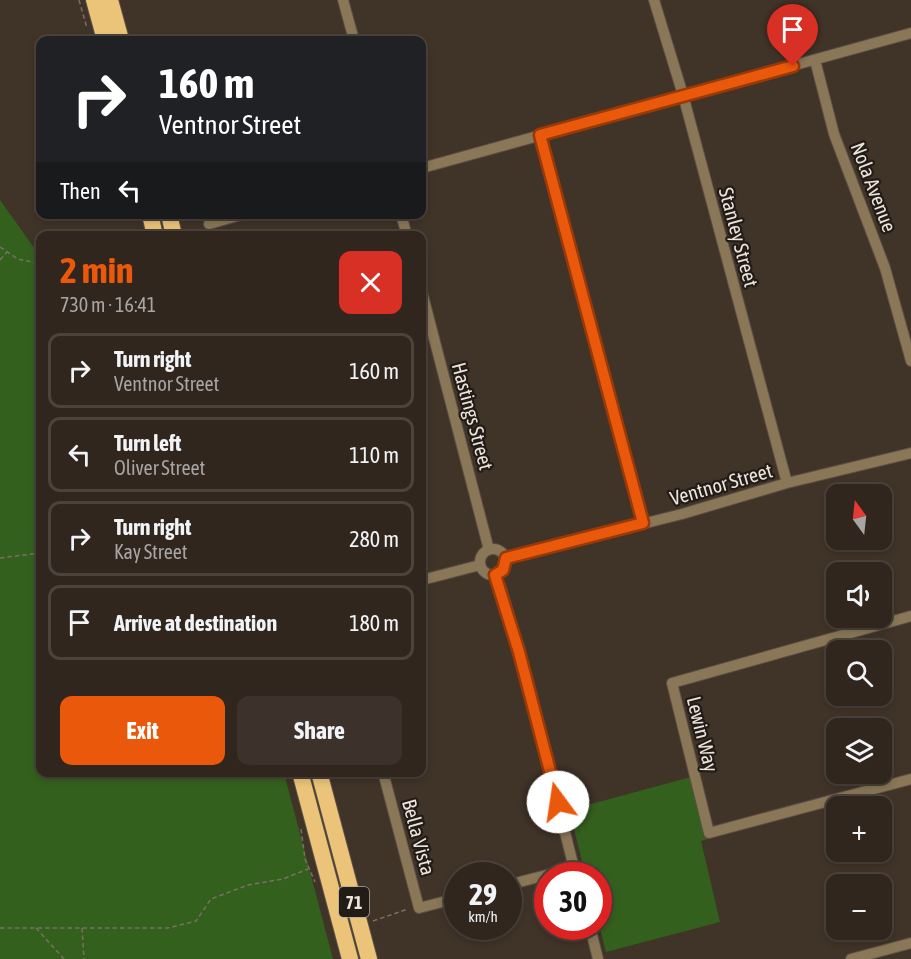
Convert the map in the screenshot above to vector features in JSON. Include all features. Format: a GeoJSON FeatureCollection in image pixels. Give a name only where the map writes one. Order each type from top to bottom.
{"type":"FeatureCollection","features":[{"type":"Feature","properties":{"kind":"highway"},"geometry":{"type":"LineString","coordinates":[[94,0],[104,36]]}},
{"type":"Feature","properties":{"kind":"highway"},"geometry":{"type":"LineString","coordinates":[[110,0],[120,36]]}},
{"type":"Feature","properties":{"kind":"highway","name":"71"},"geometry":{"type":"LineString","coordinates":[[301,777],[350,959]]}},
{"type":"Feature","properties":{"kind":"highway","name":"71"},"geometry":{"type":"LineString","coordinates":[[321,777],[369,959]]}},
{"type":"Feature","properties":{"kind":"highway"},"geometry":{"type":"LineString","coordinates":[[326,870],[336,866],[339,845]]}},
{"type":"Feature","properties":{"kind":"street"},"geometry":{"type":"LineString","coordinates":[[343,0],[353,36]]}},
{"type":"Feature","properties":{"kind":"street","name":"Stanley Street"},"geometry":{"type":"LineString","coordinates":[[654,0],[683,95],[787,483]]}},
{"type":"Feature","properties":{"kind":"street"},"geometry":{"type":"LineString","coordinates":[[426,167],[911,33]]}},
{"type":"Feature","properties":{"kind":"street","name":"Nola Avenue"},"geometry":{"type":"LineString","coordinates":[[815,60],[834,134],[885,268],[911,362]]}},
{"type":"Feature","properties":{"kind":"street"},"geometry":{"type":"LineString","coordinates":[[540,135],[643,523]]}},
{"type":"Feature","properties":{"kind":"street"},"geometry":{"type":"LineString","coordinates":[[209,224],[226,219]]}},
{"type":"Feature","properties":{"kind":"street","name":"Hastings Street"},"geometry":{"type":"LineString","coordinates":[[426,307],[489,550]]}},
{"type":"Feature","properties":{"kind":"street","name":"Ventnor Street"},"geometry":{"type":"LineString","coordinates":[[506,558],[682,514],[787,483],[911,453]]}},
{"type":"Feature","properties":{"kind":"street"},"geometry":{"type":"LineString","coordinates":[[489,550],[498,550],[506,558],[503,570],[495,575],[485,572],[480,565],[484,553],[489,550]]}},
{"type":"Feature","properties":{"kind":"street"},"geometry":{"type":"LineString","coordinates":[[426,579],[480,565]]}},
{"type":"Feature","properties":{"kind":"street"},"geometry":{"type":"LineString","coordinates":[[495,575],[502,591],[527,681],[572,862]]}},
{"type":"Feature","properties":{"kind":"street","name":"Lewin Way"},"geometry":{"type":"LineString","coordinates":[[911,616],[672,683],[709,833],[911,779]]}},
{"type":"Feature","properties":{"kind":"street","name":"Bella Vista"},"geometry":{"type":"LineString","coordinates":[[384,777],[419,908],[444,902]]}},
{"type":"Feature","properties":{"kind":"street"},"geometry":{"type":"LineString","coordinates":[[593,940],[598,959]]}},
{"type":"Feature","properties":{"kind":"street"},"geometry":{"type":"LineString","coordinates":[[850,959],[911,942]]}},
{"type":"Feature","properties":{"kind":"path"},"geometry":{"type":"LineString","coordinates":[[79,0],[88,30]]}},
{"type":"Feature","properties":{"kind":"path"},"geometry":{"type":"LineString","coordinates":[[0,247],[18,259],[36,263]]}},
{"type":"Feature","properties":{"kind":"path"},"geometry":{"type":"LineString","coordinates":[[0,260],[7,252]]}},
{"type":"Feature","properties":{"kind":"path"},"geometry":{"type":"LineString","coordinates":[[0,558],[36,554]]}},
{"type":"Feature","properties":{"kind":"path"},"geometry":{"type":"LineString","coordinates":[[0,928],[168,927],[196,921],[211,900],[248,885],[283,879],[308,869]]}},
{"type":"Feature","properties":{"kind":"path"},"geometry":{"type":"LineString","coordinates":[[372,922],[419,906]]}},
{"type":"Feature","properties":{"kind":"path"},"geometry":{"type":"LineString","coordinates":[[35,927],[64,959]]}},
{"type":"Feature","properties":{"kind":"path"},"geometry":{"type":"LineString","coordinates":[[82,927],[84,959]]}},
{"type":"Feature","properties":{"kind":"green space"},"geometry":{"type":"Polygon","coordinates":[[[0,200],[36,251],[36,777],[285,777],[333,959],[0,959],[0,200]]]}},
{"type":"Feature","properties":{"kind":"green space"},"geometry":{"type":"Polygon","coordinates":[[[691,777],[708,839],[701,841],[720,922],[606,952],[603,940],[612,940],[612,862],[582,862],[569,810],[691,777]]]}},
{"type":"Feature","properties":{"kind":"route"},"geometry":{"type":"LineString","coordinates":[[558,802],[519,652],[502,591],[495,575],[502,572],[506,566],[506,558],[643,523],[540,135],[793,66]]}}]}
